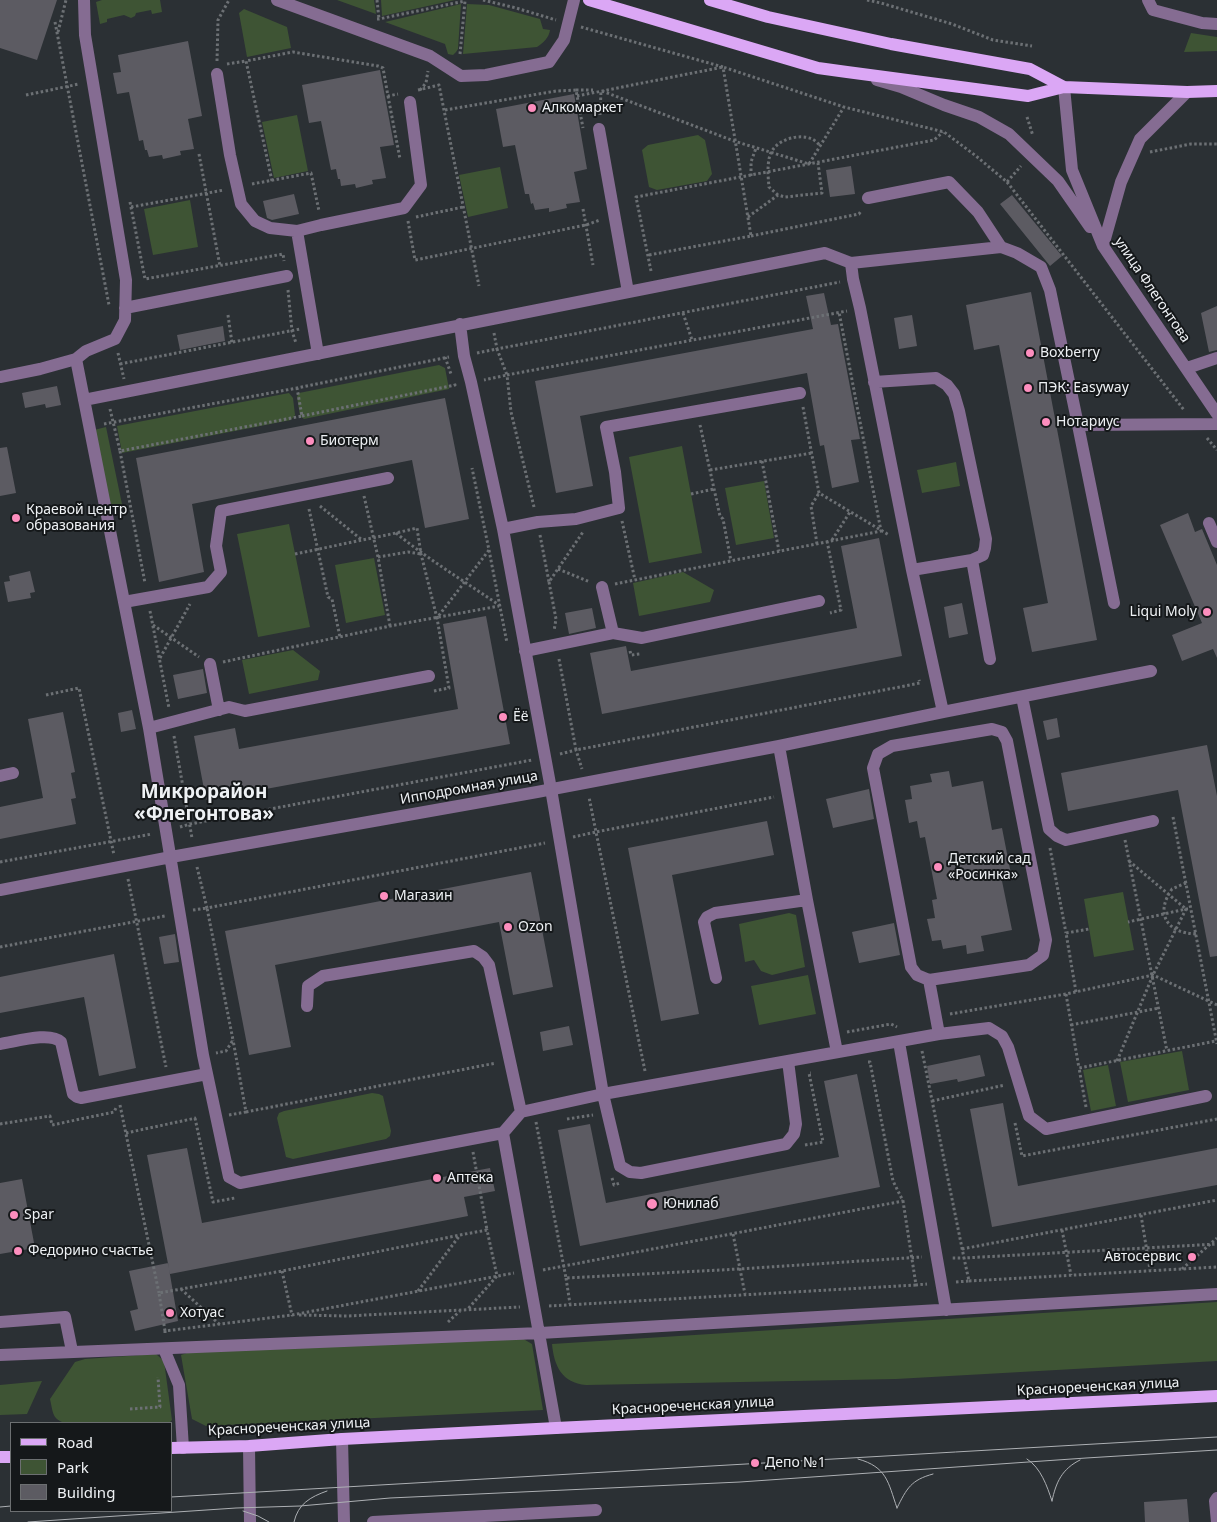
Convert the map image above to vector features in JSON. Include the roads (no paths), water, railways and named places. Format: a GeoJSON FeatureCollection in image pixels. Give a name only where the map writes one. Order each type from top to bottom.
{"type":"FeatureCollection","features":[{"type":"Feature","properties":{"kind":"main road"},"geometry":{"type":"LineString","coordinates":[[589,0],[809,65],[847,72],[1028,96],[1064,87],[1187,92],[1217,91]]}},
{"type":"Feature","properties":{"kind":"main road"},"geometry":{"type":"LineString","coordinates":[[710,0],[768,17],[891,44],[1030,69],[1064,87]]}},
{"type":"Feature","properties":{"kind":"main road","name":"Краснореченская улица"},"geometry":{"type":"LineString","coordinates":[[177,1448],[249,1446],[342,1439],[1217,1396]]}},
{"type":"Feature","properties":{"kind":"street"},"geometry":{"type":"LineString","coordinates":[[0,377],[76,359],[86,351],[115,339],[125,320],[126,280],[85,35],[84,0]]}},
{"type":"Feature","properties":{"kind":"street"},"geometry":{"type":"LineString","coordinates":[[276,0],[430,56],[461,76],[486,75],[550,62],[564,40],[574,0]]}},
{"type":"Feature","properties":{"kind":"street"},"geometry":{"type":"LineString","coordinates":[[1148,0],[1153,10],[1202,23],[1217,24]]}},
{"type":"Feature","properties":{"kind":"street"},"geometry":{"type":"LineString","coordinates":[[217,70],[230,155],[242,204],[254,221],[270,228],[297,231],[404,208],[421,185],[409,95]]}},
{"type":"Feature","properties":{"kind":"street"},"geometry":{"type":"LineString","coordinates":[[847,72],[901,86],[944,105],[979,117],[1010,134],[1058,181],[1103,246]]}},
{"type":"Feature","properties":{"kind":"street","name":"улица Флегонтова"},"geometry":{"type":"LineString","coordinates":[[1064,87],[1072,170],[1103,246],[1217,414]]}},
{"type":"Feature","properties":{"kind":"street"},"geometry":{"type":"LineString","coordinates":[[1103,246],[1121,182],[1140,139],[1187,92]]}},
{"type":"Feature","properties":{"kind":"street"},"geometry":{"type":"LineString","coordinates":[[599,129],[628,292]]}},
{"type":"Feature","properties":{"kind":"street"},"geometry":{"type":"LineString","coordinates":[[868,198],[949,182],[978,212],[1001,247]]}},
{"type":"Feature","properties":{"kind":"street"},"geometry":{"type":"LineString","coordinates":[[297,231],[318,354]]}},
{"type":"Feature","properties":{"kind":"street"},"geometry":{"type":"LineString","coordinates":[[84,400],[825,253],[852,263],[1001,247],[1017,253],[1041,267],[1050,290],[1114,603]]}},
{"type":"Feature","properties":{"kind":"street"},"geometry":{"type":"LineString","coordinates":[[608,259],[622,255]]}},
{"type":"Feature","properties":{"kind":"street"},"geometry":{"type":"LineString","coordinates":[[852,263],[853,279],[943,712]]}},
{"type":"Feature","properties":{"kind":"street"},"geometry":{"type":"LineString","coordinates":[[125,308],[286,276]]}},
{"type":"Feature","properties":{"kind":"street"},"geometry":{"type":"LineString","coordinates":[[460,324],[470,354],[471,382],[503,529],[551,789],[603,1094],[620,1166],[630,1172],[641,1172],[786,1144],[794,1134],[796,1124],[788,1061]]}},
{"type":"Feature","properties":{"kind":"street"},"geometry":{"type":"LineString","coordinates":[[1187,368],[1217,358]]}},
{"type":"Feature","properties":{"kind":"street"},"geometry":{"type":"LineString","coordinates":[[76,359],[149,728],[207,1074],[229,1176],[240,1184],[503,1133],[521,1112],[603,1094],[939,1034],[989,1028],[1002,1036],[1008,1047],[1029,1116],[1046,1129],[1206,1096]]}},
{"type":"Feature","properties":{"kind":"street"},"geometry":{"type":"LineString","coordinates":[[874,382],[936,378],[947,385],[954,394],[986,539],[982,555],[972,560],[912,570]]}},
{"type":"Feature","properties":{"kind":"street"},"geometry":{"type":"LineString","coordinates":[[503,529],[538,522],[576,519],[619,508],[615,472],[606,427],[800,393]]}},
{"type":"Feature","properties":{"kind":"street"},"geometry":{"type":"LineString","coordinates":[[1078,426],[1217,424]]}},
{"type":"Feature","properties":{"kind":"street"},"geometry":{"type":"LineString","coordinates":[[124,602],[208,587],[221,572],[216,546],[222,511],[388,478]]}},
{"type":"Feature","properties":{"kind":"street"},"geometry":{"type":"LineString","coordinates":[[1209,522],[1217,542]]}},
{"type":"Feature","properties":{"kind":"street"},"geometry":{"type":"LineString","coordinates":[[972,560],[990,659]]}},
{"type":"Feature","properties":{"kind":"street"},"geometry":{"type":"LineString","coordinates":[[602,587],[613,633]]}},
{"type":"Feature","properties":{"kind":"street"},"geometry":{"type":"LineString","coordinates":[[525,651],[613,633],[642,638],[819,601]]}},
{"type":"Feature","properties":{"kind":"street"},"geometry":{"type":"LineString","coordinates":[[210,664],[219,710]]}},
{"type":"Feature","properties":{"kind":"street","name":"Ипподромная улица"},"geometry":{"type":"LineString","coordinates":[[0,890],[780,746],[1151,672]]}},
{"type":"Feature","properties":{"kind":"street"},"geometry":{"type":"LineString","coordinates":[[149,728],[229,707],[245,711],[429,676]]}},
{"type":"Feature","properties":{"kind":"street"},"geometry":{"type":"LineString","coordinates":[[1022,697],[1049,829],[1066,840],[1153,821]]}},
{"type":"Feature","properties":{"kind":"street"},"geometry":{"type":"LineString","coordinates":[[992,729],[1002,732],[1007,741],[1046,940],[1044,948],[1042,955],[1029,965],[929,980],[917,976],[911,967],[873,768],[878,754],[892,746],[992,729]]}},
{"type":"Feature","properties":{"kind":"street"},"geometry":{"type":"LineString","coordinates":[[780,746],[807,900],[837,1052]]}},
{"type":"Feature","properties":{"kind":"street"},"geometry":{"type":"LineString","coordinates":[[0,776],[13,774]]}},
{"type":"Feature","properties":{"kind":"street"},"geometry":{"type":"LineString","coordinates":[[716,978],[704,922],[707,917],[715,913],[807,900]]}},
{"type":"Feature","properties":{"kind":"street"},"geometry":{"type":"LineString","coordinates":[[307,1006],[308,986],[323,976],[474,951],[483,957],[489,965],[521,1112]]}},
{"type":"Feature","properties":{"kind":"street"},"geometry":{"type":"LineString","coordinates":[[929,980],[939,1034]]}},
{"type":"Feature","properties":{"kind":"street"},"geometry":{"type":"LineString","coordinates":[[0,1044],[45,1037],[58,1039],[61,1042],[73,1094],[81,1098],[207,1074]]}},
{"type":"Feature","properties":{"kind":"street"},"geometry":{"type":"LineString","coordinates":[[899,1042],[946,1310]]}},
{"type":"Feature","properties":{"kind":"street"},"geometry":{"type":"LineString","coordinates":[[503,1133],[556,1428]]}},
{"type":"Feature","properties":{"kind":"street"},"geometry":{"type":"LineString","coordinates":[[0,1355],[72,1351],[165,1342],[540,1333],[1217,1294]]}},
{"type":"Feature","properties":{"kind":"street"},"geometry":{"type":"LineString","coordinates":[[0,1322],[65,1317],[72,1351]]}},
{"type":"Feature","properties":{"kind":"street"},"geometry":{"type":"LineString","coordinates":[[165,1342],[179,1385],[177,1448]]}},
{"type":"Feature","properties":{"kind":"street"},"geometry":{"type":"LineString","coordinates":[[342,1439],[344,1522]]}},
{"type":"Feature","properties":{"kind":"street"},"geometry":{"type":"LineString","coordinates":[[249,1446],[250,1522]]}},
{"type":"Feature","properties":{"kind":"street"},"geometry":{"type":"LineString","coordinates":[[1217,1498],[1215,1501],[1217,1522]]}},
{"type":"Feature","properties":{"kind":"street"},"geometry":{"type":"LineString","coordinates":[[373,1522],[596,1510]]}},
{"type":"Feature","properties":{"kind":"tram line"},"geometry":{"type":"LineString","coordinates":[[172,1497],[1217,1437]]}},
{"type":"Feature","properties":{"kind":"tram line"},"geometry":{"type":"LineString","coordinates":[[28,1522],[236,1508],[300,1506],[390,1498],[740,1482],[1217,1450]]}},
{"type":"Feature","properties":{"kind":"tram line"},"geometry":{"type":"LineString","coordinates":[[858,1459],[868,1462],[881,1471],[888,1483],[897,1508]]}},
{"type":"Feature","properties":{"kind":"tram line"},"geometry":{"type":"LineString","coordinates":[[1027,1459],[1040,1472],[1052,1501]]}},
{"type":"Feature","properties":{"kind":"tram line"},"geometry":{"type":"LineString","coordinates":[[1052,1501],[1064,1472],[1080,1460]]}},
{"type":"Feature","properties":{"kind":"tram line"},"geometry":{"type":"LineString","coordinates":[[897,1508],[910,1486],[919,1479],[933,1474]]}},
{"type":"Feature","properties":{"kind":"tram line"},"geometry":{"type":"LineString","coordinates":[[294,1522],[298,1510],[306,1502],[327,1491]]}},
{"type":"Feature","properties":{"kind":"tram line"},"geometry":{"type":"LineString","coordinates":[[0,1507],[10,1506]]}},
{"type":"Feature","properties":{"kind":"tram line"},"geometry":{"type":"LineString","coordinates":[[243,1511],[269,1522]]}},
{"type":"Feature","properties":{"kind":"place","name":"Алкомаркет"},"geometry":{"type":"Point","coordinates":[532,108]}},
{"type":"Feature","properties":{"kind":"place","name":"Boxberry"},"geometry":{"type":"Point","coordinates":[1030,353]}},
{"type":"Feature","properties":{"kind":"place","name":"ПЭК: Easyway"},"geometry":{"type":"Point","coordinates":[1028,388]}},
{"type":"Feature","properties":{"kind":"place","name":"Нотариус"},"geometry":{"type":"Point","coordinates":[1046,422]}},
{"type":"Feature","properties":{"kind":"place","name":"Биотерм"},"geometry":{"type":"Point","coordinates":[310,441]}},
{"type":"Feature","properties":{"kind":"place","name":"Краевой центр образования"},"geometry":{"type":"Point","coordinates":[16,518]}},
{"type":"Feature","properties":{"kind":"place","name":"Liqui Moly"},"geometry":{"type":"Point","coordinates":[1207,612]}},
{"type":"Feature","properties":{"kind":"place","name":"Ёё"},"geometry":{"type":"Point","coordinates":[503,717]}},
{"type":"Feature","properties":{"kind":"place","name":"Детский сад «Росинка»"},"geometry":{"type":"Point","coordinates":[938,867]}},
{"type":"Feature","properties":{"kind":"place","name":"Магазин"},"geometry":{"type":"Point","coordinates":[384,896]}},
{"type":"Feature","properties":{"kind":"place","name":"Ozon"},"geometry":{"type":"Point","coordinates":[508,927]}},
{"type":"Feature","properties":{"kind":"place","name":"Аптека"},"geometry":{"type":"Point","coordinates":[437,1178]}},
{"type":"Feature","properties":{"kind":"place","name":"Юнилаб"},"geometry":{"type":"Point","coordinates":[652,1204]}},
{"type":"Feature","properties":{"kind":"place","name":"Spar"},"geometry":{"type":"Point","coordinates":[14,1215]}},
{"type":"Feature","properties":{"kind":"place","name":"Федорино счастье"},"geometry":{"type":"Point","coordinates":[18,1251]}},
{"type":"Feature","properties":{"kind":"place","name":"Автосервис"},"geometry":{"type":"Point","coordinates":[1192,1257]}},
{"type":"Feature","properties":{"kind":"place","name":"Хотуас"},"geometry":{"type":"Point","coordinates":[170,1313]}},
{"type":"Feature","properties":{"kind":"place","name":"Депо №1"},"geometry":{"type":"Point","coordinates":[755,1463]}},
{"type":"Feature","properties":{"kind":"district","name":"Микрорайон «Флегонтова»"},"geometry":{"type":"Point","coordinates":[204,804]}}]}
